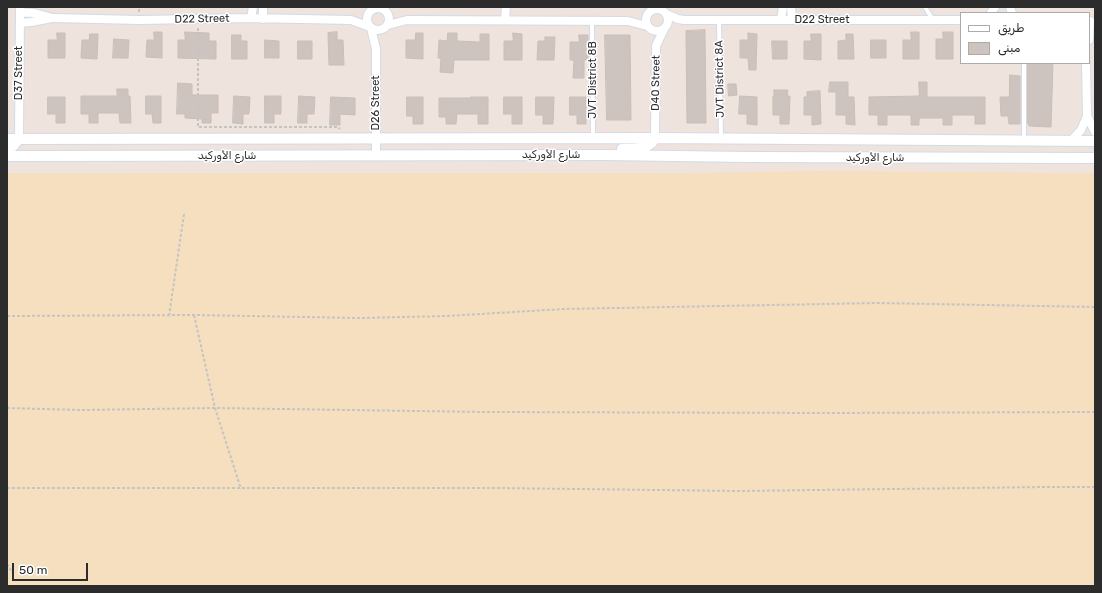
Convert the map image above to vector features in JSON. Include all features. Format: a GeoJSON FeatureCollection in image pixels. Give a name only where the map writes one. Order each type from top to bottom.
{"type":"FeatureCollection","features":[{"type":"Feature","properties":{"kind":"street"},"geometry":{"type":"LineString","coordinates":[[251,18],[253,7]]}},
{"type":"Feature","properties":{"kind":"street"},"geometry":{"type":"LineString","coordinates":[[263,7],[263,19]]}},
{"type":"Feature","properties":{"kind":"street"},"geometry":{"type":"LineString","coordinates":[[505,20],[506,7]]}},
{"type":"Feature","properties":{"kind":"street"},"geometry":{"type":"LineString","coordinates":[[782,7],[782,20]]}},
{"type":"Feature","properties":{"kind":"street"},"geometry":{"type":"LineString","coordinates":[[791,7],[792,20]]}},
{"type":"Feature","properties":{"kind":"street"},"geometry":{"type":"LineString","coordinates":[[407,20],[380,8],[372,9],[367,21],[371,27],[377,30],[407,20],[628,21],[656,31],[665,28],[668,20],[663,11],[658,9],[628,21]]}},
{"type":"Feature","properties":{"kind":"street","name":"D22 Street"},"geometry":{"type":"LineString","coordinates":[[351,20],[372,9]]}},
{"type":"Feature","properties":{"kind":"street","name":"D22 Street"},"geometry":{"type":"LineString","coordinates":[[20,10],[53,18]]}},
{"type":"Feature","properties":{"kind":"street","name":"D37 Street"},"geometry":{"type":"LineString","coordinates":[[19,139],[20,10]]}},
{"type":"Feature","properties":{"kind":"street"},"geometry":{"type":"LineString","coordinates":[[386,10],[390,18],[386,27]]}},
{"type":"Feature","properties":{"kind":"street"},"geometry":{"type":"LineString","coordinates":[[651,11],[646,22],[656,46]]}},
{"type":"Feature","properties":{"kind":"street","name":"D22 Street"},"geometry":{"type":"LineString","coordinates":[[663,11],[678,19],[684,20],[960,20]]}},
{"type":"Feature","properties":{"kind":"street","name":"D22 Street"},"geometry":{"type":"LineString","coordinates":[[20,23],[53,18],[198,20],[251,18],[351,20],[371,27]]}},
{"type":"Feature","properties":{"kind":"street","name":"D22 Street"},"geometry":{"type":"LineString","coordinates":[[665,28],[684,20]]}},
{"type":"Feature","properties":{"kind":"street","name":"D26 Street"},"geometry":{"type":"LineString","coordinates":[[371,27],[376,49],[376,156]]}},
{"type":"Feature","properties":{"kind":"street","name":"D26 Street"},"geometry":{"type":"LineString","coordinates":[[376,49],[386,27]]}},
{"type":"Feature","properties":{"kind":"street","name":"D40 Street"},"geometry":{"type":"LineString","coordinates":[[656,138],[656,46],[665,28]]}},
{"type":"Feature","properties":{"kind":"street"},"geometry":{"type":"LineString","coordinates":[[1071,141],[1081,130],[1087,116],[1086,64]]}},
{"type":"Feature","properties":{"kind":"street"},"geometry":{"type":"LineString","coordinates":[[1087,116],[1095,132]]}},
{"type":"Feature","properties":{"kind":"street"},"geometry":{"type":"LineString","coordinates":[[606,155],[610,151],[617,149],[644,148],[651,144],[656,138]]}},
{"type":"Feature","properties":{"kind":"street","name":"شارع الأوركيد"},"geometry":{"type":"LineString","coordinates":[[7,139],[376,140],[656,138],[1095,141]]}},
{"type":"Feature","properties":{"kind":"street"},"geometry":{"type":"LineString","coordinates":[[7,148],[13,146],[19,139]]}},
{"type":"Feature","properties":{"kind":"street","name":"شارع الأوركيد"},"geometry":{"type":"LineString","coordinates":[[7,156],[606,155],[749,158],[1095,158]]}},
{"type":"Feature","properties":{"kind":"lane"},"geometry":{"type":"LineString","coordinates":[[926,7],[933,20]]}},
{"type":"Feature","properties":{"kind":"lane","name":"JVT District 8B"},"geometry":{"type":"LineString","coordinates":[[592,20],[593,139]]}},
{"type":"Feature","properties":{"kind":"lane","name":"JVT District 8A"},"geometry":{"type":"LineString","coordinates":[[719,20],[721,139]]}},
{"type":"Feature","properties":{"kind":"lane"},"geometry":{"type":"LineString","coordinates":[[1024,64],[1024,140]]}},
{"type":"Feature","properties":{"kind":"path"},"geometry":{"type":"LineString","coordinates":[[198,20],[198,127],[338,127],[342,131]]}},
{"type":"Feature","properties":{"kind":"path"},"geometry":{"type":"LineString","coordinates":[[169,316],[184,214]]}},
{"type":"Feature","properties":{"kind":"path"},"geometry":{"type":"LineString","coordinates":[[7,316],[360,318],[447,316],[563,309],[876,303],[1095,307]]}},
{"type":"Feature","properties":{"kind":"path"},"geometry":{"type":"LineString","coordinates":[[194,316],[215,408],[241,489]]}},
{"type":"Feature","properties":{"kind":"path"},"geometry":{"type":"LineString","coordinates":[[7,408],[82,410],[215,408],[507,412],[1095,412]]}},
{"type":"Feature","properties":{"kind":"path"},"geometry":{"type":"LineString","coordinates":[[7,488],[505,488],[740,491],[1095,487]]}},
{"type":"Feature","properties":{"kind":"path"},"geometry":{"type":"LineString","coordinates":[[7,564],[12,574]]}},
{"type":"Feature","properties":{"kind":"sand"},"geometry":{"type":"Polygon","coordinates":[[[818,171],[1095,173],[1095,586],[7,586],[7,173],[688,173],[818,171]]]}},
{"type":"Feature","properties":{"kind":"building"},"geometry":{"type":"Polygon","coordinates":[[[705,30],[706,123],[687,123],[686,31],[705,30]]]}},
{"type":"Feature","properties":{"kind":"building"},"geometry":{"type":"Polygon","coordinates":[[[154,32],[162,32],[162,58],[146,57],[147,40],[154,40],[154,32]]]}},
{"type":"Feature","properties":{"kind":"building"},"geometry":{"type":"Polygon","coordinates":[[[185,32],[209,33],[209,41],[216,41],[216,59],[178,58],[178,40],[185,40],[185,32]]]}},
{"type":"Feature","properties":{"kind":"building"},"geometry":{"type":"Polygon","coordinates":[[[337,32],[337,40],[343,40],[344,65],[329,65],[328,33],[337,32]]]}},
{"type":"Feature","properties":{"kind":"building"},"geometry":{"type":"Polygon","coordinates":[[[911,32],[919,32],[919,59],[903,59],[903,40],[911,40],[911,32]]]}},
{"type":"Feature","properties":{"kind":"building"},"geometry":{"type":"Polygon","coordinates":[[[943,32],[953,32],[953,59],[936,59],[936,39],[943,39],[943,32]]]}},
{"type":"Feature","properties":{"kind":"building"},"geometry":{"type":"Polygon","coordinates":[[[57,33],[65,33],[65,58],[48,58],[48,40],[57,40],[57,33]]]}},
{"type":"Feature","properties":{"kind":"building"},"geometry":{"type":"Polygon","coordinates":[[[416,33],[423,33],[423,59],[406,58],[406,40],[415,40],[416,33]]]}},
{"type":"Feature","properties":{"kind":"building"},"geometry":{"type":"Polygon","coordinates":[[[448,33],[457,33],[457,41],[480,42],[480,34],[489,34],[489,60],[454,60],[453,73],[440,72],[441,58],[438,58],[439,40],[447,41],[448,33]]]}},
{"type":"Feature","properties":{"kind":"building"},"geometry":{"type":"Polygon","coordinates":[[[513,33],[522,34],[522,60],[504,60],[504,41],[513,41],[513,33]]]}},
{"type":"Feature","properties":{"kind":"building"},"geometry":{"type":"Polygon","coordinates":[[[748,33],[757,34],[756,70],[749,70],[748,58],[740,58],[740,40],[748,40],[748,33]]]}},
{"type":"Feature","properties":{"kind":"building"},"geometry":{"type":"Polygon","coordinates":[[[90,34],[98,34],[97,59],[81,58],[82,40],[89,40],[90,34]]]}},
{"type":"Feature","properties":{"kind":"building"},"geometry":{"type":"Polygon","coordinates":[[[811,34],[821,34],[821,60],[804,59],[804,41],[811,41],[811,34]]]}},
{"type":"Feature","properties":{"kind":"building"},"geometry":{"type":"Polygon","coordinates":[[[846,34],[853,34],[854,59],[838,59],[838,41],[846,40],[846,34]]]}},
{"type":"Feature","properties":{"kind":"building"},"geometry":{"type":"Polygon","coordinates":[[[232,35],[241,35],[241,41],[247,41],[247,59],[232,59],[232,35]]]}},
{"type":"Feature","properties":{"kind":"building"},"geometry":{"type":"Polygon","coordinates":[[[579,35],[588,35],[588,60],[584,60],[584,78],[573,78],[574,60],[570,60],[570,42],[579,42],[579,35]]]}},
{"type":"Feature","properties":{"kind":"building"},"geometry":{"type":"Polygon","coordinates":[[[605,35],[630,35],[631,120],[607,120],[605,35]]]}},
{"type":"Feature","properties":{"kind":"building"},"geometry":{"type":"Polygon","coordinates":[[[545,37],[555,37],[554,60],[537,60],[538,41],[545,41],[545,37]]]}},
{"type":"Feature","properties":{"kind":"building"},"geometry":{"type":"Polygon","coordinates":[[[114,39],[129,40],[128,58],[113,58],[114,39]]]}},
{"type":"Feature","properties":{"kind":"building"},"geometry":{"type":"Polygon","coordinates":[[[265,40],[279,41],[279,58],[265,58],[265,40]]]}},
{"type":"Feature","properties":{"kind":"building"},"geometry":{"type":"Polygon","coordinates":[[[871,40],[886,40],[886,58],[871,58],[871,40]]]}},
{"type":"Feature","properties":{"kind":"building"},"geometry":{"type":"Polygon","coordinates":[[[298,41],[312,41],[312,59],[298,59],[298,41]]]}},
{"type":"Feature","properties":{"kind":"building"},"geometry":{"type":"Polygon","coordinates":[[[772,41],[787,41],[787,59],[773,59],[772,41]]]}},
{"type":"Feature","properties":{"kind":"building"},"geometry":{"type":"Polygon","coordinates":[[[1028,64],[1053,64],[1051,127],[1029,126],[1028,64]]]}},
{"type":"Feature","properties":{"kind":"building"},"geometry":{"type":"Polygon","coordinates":[[[1010,75],[1020,76],[1020,124],[1009,124],[1008,116],[1001,116],[1000,97],[1009,97],[1010,75]]]}},
{"type":"Feature","properties":{"kind":"building"},"geometry":{"type":"Polygon","coordinates":[[[830,82],[848,82],[848,97],[854,97],[855,125],[846,124],[846,115],[836,115],[836,92],[829,92],[830,82]]]}},
{"type":"Feature","properties":{"kind":"building"},"geometry":{"type":"Polygon","coordinates":[[[919,82],[927,82],[927,97],[985,97],[985,124],[975,124],[975,115],[952,115],[952,125],[943,125],[943,118],[919,118],[919,125],[911,125],[911,115],[887,115],[887,125],[878,125],[878,115],[869,115],[869,97],[919,96],[919,82]]]}},
{"type":"Feature","properties":{"kind":"building"},"geometry":{"type":"Polygon","coordinates":[[[178,83],[192,84],[192,95],[218,95],[218,113],[211,113],[211,123],[202,123],[202,119],[185,118],[185,114],[177,114],[178,83]]]}},
{"type":"Feature","properties":{"kind":"building"},"geometry":{"type":"Polygon","coordinates":[[[728,84],[736,84],[737,95],[729,96],[728,84]]]}},
{"type":"Feature","properties":{"kind":"building"},"geometry":{"type":"Polygon","coordinates":[[[117,89],[128,89],[128,96],[130,96],[131,123],[120,123],[119,113],[98,113],[98,123],[89,123],[89,114],[81,114],[81,96],[117,96],[117,89]]]}},
{"type":"Feature","properties":{"kind":"building"},"geometry":{"type":"Polygon","coordinates":[[[774,90],[788,90],[787,96],[790,96],[789,124],[780,124],[780,115],[773,115],[774,90]]]}},
{"type":"Feature","properties":{"kind":"building"},"geometry":{"type":"Polygon","coordinates":[[[820,91],[821,124],[812,125],[812,115],[804,115],[804,97],[807,97],[807,92],[820,91]]]}},
{"type":"Feature","properties":{"kind":"building"},"geometry":{"type":"Polygon","coordinates":[[[146,96],[161,96],[161,123],[153,123],[152,114],[146,114],[146,96]]]}},
{"type":"Feature","properties":{"kind":"building"},"geometry":{"type":"Polygon","coordinates":[[[234,96],[250,97],[249,114],[243,114],[243,124],[233,123],[234,96]]]}},
{"type":"Feature","properties":{"kind":"building"},"geometry":{"type":"Polygon","coordinates":[[[265,96],[281,96],[281,114],[274,114],[274,123],[265,123],[265,96]]]}},
{"type":"Feature","properties":{"kind":"building"},"geometry":{"type":"Polygon","coordinates":[[[299,96],[315,97],[314,114],[307,114],[307,123],[298,123],[299,96]]]}},
{"type":"Feature","properties":{"kind":"building"},"geometry":{"type":"Polygon","coordinates":[[[740,96],[757,97],[757,125],[747,124],[747,114],[739,114],[740,96]]]}},
{"type":"Feature","properties":{"kind":"building"},"geometry":{"type":"Polygon","coordinates":[[[48,97],[65,97],[65,123],[56,123],[56,114],[48,114],[48,97]]]}},
{"type":"Feature","properties":{"kind":"building"},"geometry":{"type":"Polygon","coordinates":[[[331,97],[355,98],[355,115],[340,114],[340,125],[330,125],[331,97]]]}},
{"type":"Feature","properties":{"kind":"building"},"geometry":{"type":"Polygon","coordinates":[[[407,97],[423,97],[423,124],[413,124],[413,116],[407,116],[407,97]]]}},
{"type":"Feature","properties":{"kind":"building"},"geometry":{"type":"Polygon","coordinates":[[[488,97],[488,124],[478,124],[478,114],[457,114],[456,124],[446,124],[446,117],[439,117],[439,98],[488,97]]]}},
{"type":"Feature","properties":{"kind":"building"},"geometry":{"type":"Polygon","coordinates":[[[504,97],[522,97],[522,124],[512,124],[512,114],[504,114],[504,97]]]}},
{"type":"Feature","properties":{"kind":"building"},"geometry":{"type":"Polygon","coordinates":[[[536,97],[554,97],[553,124],[543,124],[543,115],[536,115],[536,97]]]}},
{"type":"Feature","properties":{"kind":"building"},"geometry":{"type":"Polygon","coordinates":[[[570,97],[586,97],[586,124],[577,124],[577,115],[570,115],[570,97]]]}}]}
